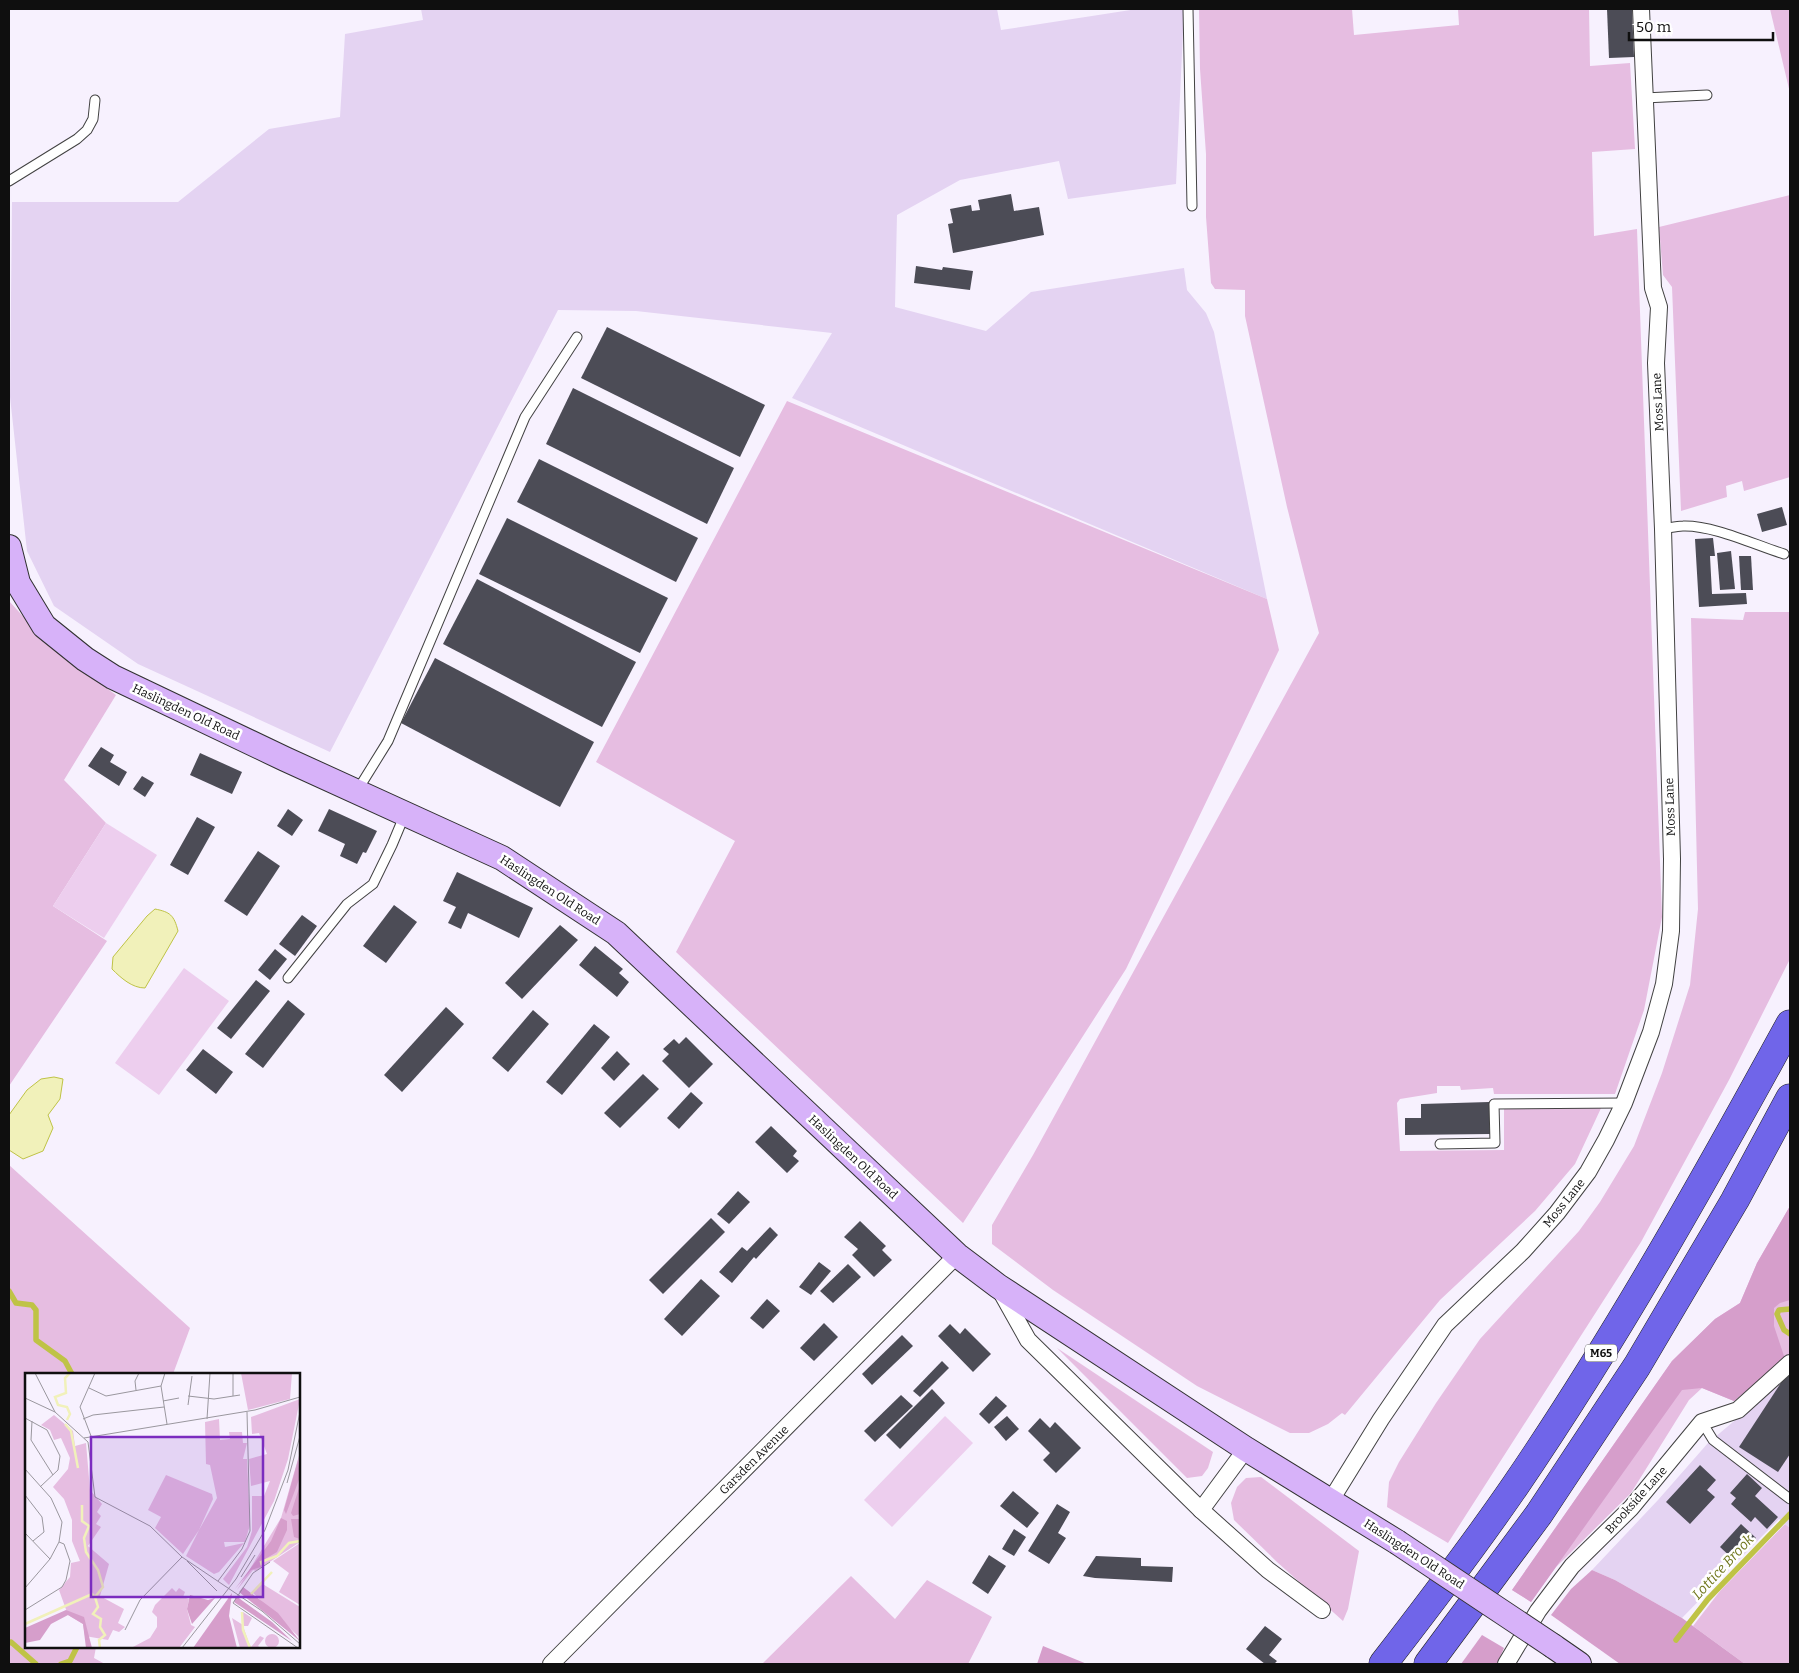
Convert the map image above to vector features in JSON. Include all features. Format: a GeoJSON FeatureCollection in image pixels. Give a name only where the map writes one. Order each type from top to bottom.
{"type":"FeatureCollection","features":[{"type":"Feature","properties":{"kind":"highway","name":"M65"},"geometry":{"type":"LineString","coordinates":[[1383,1664],[1426,1609],[1515,1487],[1612,1336],[1696,1195],[1790,1024]]}},
{"type":"Feature","properties":{"kind":"highway"},"geometry":{"type":"LineString","coordinates":[[1428,1664],[1539,1514],[1637,1366],[1735,1200],[1790,1098]]}},
{"type":"Feature","properties":{"kind":"main road","name":"Haslingden Old Road"},"geometry":{"type":"LineString","coordinates":[[9,548],[18,583],[44,626],[85,659],[113,677],[502,858],[616,933],[957,1255],[998,1286],[1246,1449],[1398,1542],[1579,1664]]}},
{"type":"Feature","properties":{"kind":"street","name":"Moss Lane"},"geometry":{"type":"LineString","coordinates":[[1331,1500],[1381,1419],[1445,1325],[1523,1251],[1557,1213],[1588,1172],[1624,1103],[1651,1032],[1664,984],[1671,931],[1672,859],[1663,530],[1656,363],[1659,307],[1654,288],[1641,9]]}},
{"type":"Feature","properties":{"kind":"street","name":"Garsden Avenue"},"geometry":{"type":"LineString","coordinates":[[551,1664],[957,1255]]}},
{"type":"Feature","properties":{"kind":"street","name":"Haslingden Old Road"},"geometry":{"type":"LineString","coordinates":[[998,1286],[1028,1340],[1201,1510],[1268,1570],[1322,1610]]}},
{"type":"Feature","properties":{"kind":"street"},"geometry":{"type":"LineString","coordinates":[[1702,1422],[1738,1410],[1790,1364]]}},
{"type":"Feature","properties":{"kind":"street","name":"Brookside Lane"},"geometry":{"type":"LineString","coordinates":[[1506,1664],[1538,1611],[1572,1566],[1631,1508],[1702,1422]]}},
{"type":"Feature","properties":{"kind":"street"},"geometry":{"type":"LineString","coordinates":[[1201,1510],[1246,1449]]}},
{"type":"Feature","properties":{"kind":"lane"},"geometry":{"type":"LineString","coordinates":[[1188,9],[1192,206]]}},
{"type":"Feature","properties":{"kind":"lane"},"geometry":{"type":"LineString","coordinates":[[1644,98],[1707,95]]}},
{"type":"Feature","properties":{"kind":"lane"},"geometry":{"type":"LineString","coordinates":[[9,181],[77,139],[87,130],[93,119],[95,100]]}},
{"type":"Feature","properties":{"kind":"lane"},"geometry":{"type":"LineString","coordinates":[[356,791],[388,741],[525,418],[577,337]]}},
{"type":"Feature","properties":{"kind":"lane"},"geometry":{"type":"LineString","coordinates":[[1663,530],[1681,526],[1713,530],[1784,554]]}},
{"type":"Feature","properties":{"kind":"lane"},"geometry":{"type":"LineString","coordinates":[[288,978],[346,904],[372,884],[392,845],[405,813]]}},
{"type":"Feature","properties":{"kind":"lane"},"geometry":{"type":"LineString","coordinates":[[1440,1144],[1495,1143],[1494,1104],[1624,1103]]}},
{"type":"Feature","properties":{"kind":"lane"},"geometry":{"type":"LineString","coordinates":[[1702,1422],[1713,1440],[1790,1499]]}},
{"type":"Feature","properties":{"kind":"shaded area"},"geometry":{"type":"Polygon","coordinates":[[[421,9],[997,9],[1001,30],[1137,9],[1184,9],[1176,184],[1068,199],[1059,161],[960,180],[897,215],[895,307],[986,331],[1031,292],[1184,268],[1187,290],[1206,313],[1214,332],[1267,599],[792,398],[832,333],[636,311],[558,310],[330,752],[138,664],[54,606],[27,551],[10,397],[12,202],[178,202],[269,129],[340,117],[345,34],[423,20],[421,9]]]}},
{"type":"Feature","properties":{"kind":"shaded area"},"geometry":{"type":"Polygon","coordinates":[[[1199,9],[1352,9],[1354,35],[1459,25],[1458,9],[1589,9],[1590,66],[1630,63],[1635,149],[1592,152],[1594,236],[1637,229],[1662,917],[1644,1010],[1615,1094],[1494,1094],[1493,1088],[1461,1090],[1460,1086],[1437,1086],[1437,1093],[1400,1099],[1397,1103],[1400,1151],[1504,1150],[1504,1108],[1602,1106],[1575,1164],[1535,1211],[1440,1300],[1345,1415],[1342,1413],[1328,1424],[1309,1433],[1290,1433],[1197,1386],[1053,1290],[992,1244],[992,1225],[1033,1155],[1319,633],[1287,507],[1245,316],[1245,290],[1215,289],[1211,283],[1206,217],[1206,154],[1200,69],[1199,9]]]}},
{"type":"Feature","properties":{"kind":"shaded area"},"geometry":{"type":"Polygon","coordinates":[[[1770,9],[1790,9],[1790,93],[1770,9]]]}},
{"type":"Feature","properties":{"kind":"shaded area"},"geometry":{"type":"Polygon","coordinates":[[[1790,195],[1790,477],[1744,491],[1742,481],[1726,486],[1727,497],[1681,511],[1672,287],[1663,275],[1659,227],[1790,195]]]}},
{"type":"Feature","properties":{"kind":"shaded area"},"geometry":{"type":"Polygon","coordinates":[[[787,401],[1267,599],[1279,650],[1126,969],[963,1223],[676,952],[735,841],[596,762],[787,401]]]}},
{"type":"Feature","properties":{"kind":"shaded area"},"geometry":{"type":"Polygon","coordinates":[[[9,601],[52,648],[116,695],[64,780],[106,823],[53,906],[107,941],[9,1086],[9,601]]]}},
{"type":"Feature","properties":{"kind":"shaded area"},"geometry":{"type":"Polygon","coordinates":[[[1745,612],[1790,612],[1790,959],[1729,1080],[1641,1242],[1448,1543],[1387,1507],[1389,1482],[1399,1462],[1436,1403],[1480,1339],[1579,1231],[1600,1202],[1634,1146],[1662,1073],[1690,985],[1698,909],[1691,618],[1743,620],[1745,612]]]}},
{"type":"Feature","properties":{"kind":"shaded area"},"geometry":{"type":"Polygon","coordinates":[[[106,823],[157,855],[104,938],[53,906],[106,823]]]}},
{"type":"Feature","properties":{"kind":"shaded area"},"geometry":{"type":"Polygon","coordinates":[[[155,909],[171,915],[178,931],[145,988],[140,988],[127,982],[112,969],[113,957],[155,909]]]}},
{"type":"Feature","properties":{"kind":"shaded area"},"geometry":{"type":"Polygon","coordinates":[[[184,968],[229,1001],[159,1095],[115,1063],[184,968]]]}},
{"type":"Feature","properties":{"kind":"shaded area"},"geometry":{"type":"Polygon","coordinates":[[[54,1077],[63,1079],[60,1099],[48,1115],[53,1128],[43,1151],[23,1159],[9,1150],[9,1115],[27,1090],[41,1079],[54,1077]]]}},
{"type":"Feature","properties":{"kind":"shaded area"},"geometry":{"type":"Polygon","coordinates":[[[9,1165],[190,1328],[173,1373],[25,1373],[25,1648],[96,1648],[94,1658],[105,1664],[9,1664],[9,1165]]]}},
{"type":"Feature","properties":{"kind":"shaded area"},"geometry":{"type":"Polygon","coordinates":[[[1790,1206],[1790,1354],[1734,1401],[1702,1388],[1689,1400],[1631,1493],[1556,1567],[1531,1602],[1512,1590],[1672,1361],[1715,1319],[1740,1303],[1757,1263],[1790,1206]]]}},
{"type":"Feature","properties":{"kind":"shaded area"},"geometry":{"type":"Polygon","coordinates":[[[1790,1206],[1790,1300],[1780,1303],[1774,1308],[1774,1326],[1785,1359],[1734,1401],[1702,1388],[1682,1390],[1531,1602],[1512,1590],[1672,1361],[1715,1319],[1740,1303],[1757,1263],[1790,1206]]]}},
{"type":"Feature","properties":{"kind":"shaded area"},"geometry":{"type":"Polygon","coordinates":[[[1057,1348],[1213,1452],[1208,1468],[1202,1476],[1187,1478],[1057,1348]]]}},
{"type":"Feature","properties":{"kind":"shaded area"},"geometry":{"type":"Polygon","coordinates":[[[1790,1374],[1790,1528],[1779,1519],[1682,1618],[1615,1580],[1592,1570],[1658,1500],[1708,1443],[1790,1374]]]}},
{"type":"Feature","properties":{"kind":"shaded area"},"geometry":{"type":"Polygon","coordinates":[[[945,1416],[973,1443],[892,1527],[864,1500],[945,1416]]]}},
{"type":"Feature","properties":{"kind":"shaded area"},"geometry":{"type":"Polygon","coordinates":[[[1261,1477],[1359,1551],[1348,1609],[1343,1621],[1277,1562],[1234,1520],[1231,1503],[1237,1487],[1246,1478],[1261,1477]]]}},
{"type":"Feature","properties":{"kind":"shaded area"},"geometry":{"type":"Polygon","coordinates":[[[1785,1524],[1790,1528],[1790,1664],[1745,1664],[1693,1626],[1720,1591],[1785,1524]]]}},
{"type":"Feature","properties":{"kind":"shaded area"},"geometry":{"type":"Polygon","coordinates":[[[1592,1570],[1615,1580],[1682,1618],[1745,1664],[1620,1664],[1551,1615],[1571,1589],[1592,1570]]]}},
{"type":"Feature","properties":{"kind":"shaded area"},"geometry":{"type":"Polygon","coordinates":[[[851,1576],[895,1619],[927,1580],[992,1617],[968,1664],[762,1664],[851,1576]]]}},
{"type":"Feature","properties":{"kind":"shaded area"},"geometry":{"type":"Polygon","coordinates":[[[1482,1635],[1504,1648],[1497,1664],[1461,1664],[1482,1635]]]}},
{"type":"Feature","properties":{"kind":"shaded area"},"geometry":{"type":"Polygon","coordinates":[[[1043,1646],[1087,1664],[1037,1664],[1043,1646]]]}},
{"type":"Feature","properties":{"kind":"building"},"geometry":{"type":"Polygon","coordinates":[[[1607,9],[1632,9],[1634,57],[1609,58],[1607,9]]]}},
{"type":"Feature","properties":{"kind":"building"},"geometry":{"type":"Polygon","coordinates":[[[1011,194],[1014,211],[1039,207],[1044,235],[953,253],[948,224],[953,223],[950,209],[971,205],[972,211],[980,210],[978,200],[1011,194]]]}},
{"type":"Feature","properties":{"kind":"building"},"geometry":{"type":"Polygon","coordinates":[[[916,266],[942,270],[943,267],[973,271],[970,290],[914,283],[916,266]]]}},
{"type":"Feature","properties":{"kind":"building"},"geometry":{"type":"Polygon","coordinates":[[[607,327],[765,405],[740,457],[581,378],[607,327]]]}},
{"type":"Feature","properties":{"kind":"building"},"geometry":{"type":"Polygon","coordinates":[[[573,388],[734,468],[707,524],[546,444],[573,388]]]}},
{"type":"Feature","properties":{"kind":"building"},"geometry":{"type":"Polygon","coordinates":[[[539,459],[698,538],[676,582],[517,502],[539,459]]]}},
{"type":"Feature","properties":{"kind":"building"},"geometry":{"type":"Polygon","coordinates":[[[1782,507],[1787,525],[1762,532],[1757,514],[1782,507]]]}},
{"type":"Feature","properties":{"kind":"building"},"geometry":{"type":"Polygon","coordinates":[[[507,518],[668,598],[640,653],[479,574],[507,518]]]}},
{"type":"Feature","properties":{"kind":"building"},"geometry":{"type":"Polygon","coordinates":[[[1713,538],[1715,556],[1710,556],[1712,594],[1746,593],[1747,604],[1699,607],[1695,539],[1713,538]]]}},
{"type":"Feature","properties":{"kind":"building"},"geometry":{"type":"Polygon","coordinates":[[[1731,551],[1735,589],[1720,590],[1717,553],[1731,551]]]}},
{"type":"Feature","properties":{"kind":"building"},"geometry":{"type":"Polygon","coordinates":[[[1739,556],[1751,556],[1753,590],[1741,590],[1739,556]]]}},
{"type":"Feature","properties":{"kind":"building"},"geometry":{"type":"Polygon","coordinates":[[[477,579],[636,662],[602,727],[443,644],[477,579]]]}},
{"type":"Feature","properties":{"kind":"building"},"geometry":{"type":"Polygon","coordinates":[[[435,658],[594,742],[560,807],[401,723],[435,658]]]}},
{"type":"Feature","properties":{"kind":"building"},"geometry":{"type":"Polygon","coordinates":[[[101,747],[114,755],[110,762],[127,772],[119,786],[88,766],[101,747]]]}},
{"type":"Feature","properties":{"kind":"building"},"geometry":{"type":"Polygon","coordinates":[[[200,753],[242,772],[232,794],[190,775],[200,753]]]}},
{"type":"Feature","properties":{"kind":"building"},"geometry":{"type":"Polygon","coordinates":[[[142,776],[154,783],[145,797],[133,789],[142,776]]]}},
{"type":"Feature","properties":{"kind":"building"},"geometry":{"type":"Polygon","coordinates":[[[288,809],[303,820],[292,836],[277,826],[288,809]]]}},
{"type":"Feature","properties":{"kind":"building"},"geometry":{"type":"Polygon","coordinates":[[[329,809],[377,831],[366,853],[363,852],[357,864],[340,856],[345,844],[318,831],[329,809]]]}},
{"type":"Feature","properties":{"kind":"building"},"geometry":{"type":"Polygon","coordinates":[[[197,817],[215,827],[188,875],[170,865],[197,817]]]}},
{"type":"Feature","properties":{"kind":"building"},"geometry":{"type":"Polygon","coordinates":[[[258,851],[280,866],[247,916],[224,901],[258,851]]]}},
{"type":"Feature","properties":{"kind":"building"},"geometry":{"type":"Polygon","coordinates":[[[457,872],[533,908],[519,938],[468,913],[461,929],[448,923],[456,907],[443,901],[457,872]]]}},
{"type":"Feature","properties":{"kind":"building"},"geometry":{"type":"Polygon","coordinates":[[[394,905],[417,922],[386,963],[363,946],[394,905]]]}},
{"type":"Feature","properties":{"kind":"building"},"geometry":{"type":"Polygon","coordinates":[[[302,915],[317,926],[295,956],[279,944],[302,915]]]}},
{"type":"Feature","properties":{"kind":"building"},"geometry":{"type":"Polygon","coordinates":[[[560,925],[578,940],[522,999],[505,983],[560,925]]]}},
{"type":"Feature","properties":{"kind":"building"},"geometry":{"type":"Polygon","coordinates":[[[595,946],[623,969],[619,973],[629,982],[617,997],[579,965],[595,946]]]}},
{"type":"Feature","properties":{"kind":"building"},"geometry":{"type":"Polygon","coordinates":[[[275,949],[287,959],[270,980],[258,970],[275,949]]]}},
{"type":"Feature","properties":{"kind":"building"},"geometry":{"type":"Polygon","coordinates":[[[256,980],[270,991],[231,1039],[217,1028],[256,980]]]}},
{"type":"Feature","properties":{"kind":"building"},"geometry":{"type":"Polygon","coordinates":[[[288,1000],[305,1014],[263,1068],[245,1054],[288,1000]]]}},
{"type":"Feature","properties":{"kind":"building"},"geometry":{"type":"Polygon","coordinates":[[[446,1007],[464,1024],[402,1092],[384,1075],[446,1007]]]}},
{"type":"Feature","properties":{"kind":"building"},"geometry":{"type":"Polygon","coordinates":[[[533,1010],[549,1024],[508,1072],[492,1058],[533,1010]]]}},
{"type":"Feature","properties":{"kind":"building"},"geometry":{"type":"Polygon","coordinates":[[[594,1024],[610,1037],[562,1095],[546,1082],[594,1024]]]}},
{"type":"Feature","properties":{"kind":"building"},"geometry":{"type":"Polygon","coordinates":[[[686,1037],[713,1064],[689,1088],[662,1061],[669,1054],[663,1049],[674,1039],[679,1044],[686,1037]]]}},
{"type":"Feature","properties":{"kind":"building"},"geometry":{"type":"Polygon","coordinates":[[[203,1049],[233,1072],[216,1094],[186,1070],[203,1049]]]}},
{"type":"Feature","properties":{"kind":"building"},"geometry":{"type":"Polygon","coordinates":[[[617,1051],[630,1064],[614,1081],[601,1068],[617,1051]]]}},
{"type":"Feature","properties":{"kind":"building"},"geometry":{"type":"Polygon","coordinates":[[[643,1074],[659,1089],[620,1128],[604,1113],[643,1074]]]}},
{"type":"Feature","properties":{"kind":"building"},"geometry":{"type":"Polygon","coordinates":[[[691,1092],[703,1103],[679,1129],[667,1118],[691,1092]]]}},
{"type":"Feature","properties":{"kind":"building"},"geometry":{"type":"Polygon","coordinates":[[[1489,1102],[1490,1134],[1405,1135],[1405,1118],[1421,1118],[1421,1104],[1489,1102]]]}},
{"type":"Feature","properties":{"kind":"building"},"geometry":{"type":"Polygon","coordinates":[[[771,1126],[797,1151],[793,1156],[799,1161],[787,1173],[755,1142],[771,1126]]]}},
{"type":"Feature","properties":{"kind":"building"},"geometry":{"type":"Polygon","coordinates":[[[738,1191],[750,1202],[729,1224],[717,1214],[738,1191]]]}},
{"type":"Feature","properties":{"kind":"building"},"geometry":{"type":"Polygon","coordinates":[[[711,1218],[725,1232],[663,1294],[649,1280],[711,1218]]]}},
{"type":"Feature","properties":{"kind":"building"},"geometry":{"type":"Polygon","coordinates":[[[860,1221],[886,1246],[882,1250],[892,1260],[874,1277],[852,1255],[858,1249],[844,1237],[860,1221]]]}},
{"type":"Feature","properties":{"kind":"building"},"geometry":{"type":"Polygon","coordinates":[[[770,1227],[778,1235],[756,1259],[754,1257],[732,1283],[719,1272],[742,1247],[747,1251],[770,1227]]]}},
{"type":"Feature","properties":{"kind":"building"},"geometry":{"type":"Polygon","coordinates":[[[819,1262],[831,1271],[811,1295],[799,1287],[819,1262]]]}},
{"type":"Feature","properties":{"kind":"building"},"geometry":{"type":"Polygon","coordinates":[[[848,1264],[861,1277],[833,1303],[820,1291],[848,1264]]]}},
{"type":"Feature","properties":{"kind":"building"},"geometry":{"type":"Polygon","coordinates":[[[701,1279],[720,1296],[682,1336],[664,1319],[701,1279]]]}},
{"type":"Feature","properties":{"kind":"building"},"geometry":{"type":"Polygon","coordinates":[[[767,1299],[780,1311],[763,1329],[750,1318],[767,1299]]]}},
{"type":"Feature","properties":{"kind":"building"},"geometry":{"type":"Polygon","coordinates":[[[824,1323],[838,1337],[814,1361],[800,1348],[824,1323]]]}},
{"type":"Feature","properties":{"kind":"building"},"geometry":{"type":"Polygon","coordinates":[[[950,1324],[960,1334],[965,1328],[991,1354],[973,1372],[938,1336],[950,1324]]]}},
{"type":"Feature","properties":{"kind":"building"},"geometry":{"type":"Polygon","coordinates":[[[902,1335],[913,1346],[872,1385],[862,1374],[902,1335]]]}},
{"type":"Feature","properties":{"kind":"building"},"geometry":{"type":"Polygon","coordinates":[[[942,1361],[949,1368],[920,1397],[913,1391],[942,1361]]]}},
{"type":"Feature","properties":{"kind":"building"},"geometry":{"type":"Polygon","coordinates":[[[1788,1372],[1790,1373],[1790,1454],[1778,1472],[1739,1447],[1788,1372]]]}},
{"type":"Feature","properties":{"kind":"building"},"geometry":{"type":"Polygon","coordinates":[[[932,1389],[945,1403],[900,1449],[886,1435],[932,1389]]]}},
{"type":"Feature","properties":{"kind":"building"},"geometry":{"type":"Polygon","coordinates":[[[901,1395],[913,1406],[875,1442],[864,1431],[901,1395]]]}},
{"type":"Feature","properties":{"kind":"building"},"geometry":{"type":"Polygon","coordinates":[[[996,1396],[1007,1406],[989,1424],[979,1414],[996,1396]]]}},
{"type":"Feature","properties":{"kind":"building"},"geometry":{"type":"Polygon","coordinates":[[[1007,1416],[1019,1429],[1006,1441],[994,1427],[1007,1416]]]}},
{"type":"Feature","properties":{"kind":"building"},"geometry":{"type":"Polygon","coordinates":[[[1040,1418],[1050,1428],[1055,1422],[1081,1448],[1056,1473],[1043,1460],[1050,1453],[1028,1431],[1040,1418]]]}},
{"type":"Feature","properties":{"kind":"building"},"geometry":{"type":"Polygon","coordinates":[[[1700,1465],[1716,1480],[1707,1490],[1715,1497],[1690,1524],[1666,1502],[1700,1465]]]}},
{"type":"Feature","properties":{"kind":"building"},"geometry":{"type":"Polygon","coordinates":[[[1747,1474],[1762,1488],[1755,1496],[1778,1517],[1767,1529],[1755,1517],[1751,1522],[1731,1504],[1736,1498],[1730,1493],[1747,1474]]]}},
{"type":"Feature","properties":{"kind":"building"},"geometry":{"type":"Polygon","coordinates":[[[1013,1491],[1039,1513],[1027,1528],[1000,1506],[1013,1491]]]}},
{"type":"Feature","properties":{"kind":"building"},"geometry":{"type":"Polygon","coordinates":[[[1057,1504],[1070,1512],[1058,1533],[1066,1538],[1049,1564],[1028,1551],[1057,1504]]]}},
{"type":"Feature","properties":{"kind":"building"},"geometry":{"type":"Polygon","coordinates":[[[1741,1524],[1756,1538],[1735,1561],[1720,1547],[1741,1524]]]}},
{"type":"Feature","properties":{"kind":"building"},"geometry":{"type":"Polygon","coordinates":[[[1014,1529],[1026,1537],[1014,1556],[1002,1549],[1014,1529]]]}},
{"type":"Feature","properties":{"kind":"building"},"geometry":{"type":"Polygon","coordinates":[[[989,1555],[1006,1566],[988,1594],[972,1583],[989,1555]]]}},
{"type":"Feature","properties":{"kind":"building"},"geometry":{"type":"Polygon","coordinates":[[[1096,1556],[1141,1558],[1141,1566],[1173,1567],[1172,1582],[1083,1576],[1096,1556]]]}},
{"type":"Feature","properties":{"kind":"building"},"geometry":{"type":"Polygon","coordinates":[[[1265,1626],[1282,1639],[1269,1655],[1277,1661],[1274,1664],[1265,1664],[1246,1649],[1265,1626]]]}},
{"type":"Feature","properties":{"kind":"waterway"},"geometry":{"type":"LineString","coordinates":[[9,1291],[16,1303],[32,1305],[36,1310],[36,1340],[65,1361],[71,1373]]}},
{"type":"Feature","properties":{"kind":"waterway","name":"Lottice Brook"},"geometry":{"type":"LineString","coordinates":[[1790,1309],[1779,1310],[1777,1314],[1784,1330],[1790,1334]]}},
{"type":"Feature","properties":{"kind":"waterway","name":"Lottice Brook"},"geometry":{"type":"LineString","coordinates":[[1676,1640],[1708,1599],[1790,1514]]}},
{"type":"Feature","properties":{"kind":"waterway"},"geometry":{"type":"LineString","coordinates":[[9,1643],[11,1642],[36,1664]]}},
{"type":"Feature","properties":{"kind":"waterway"},"geometry":{"type":"LineString","coordinates":[[61,1664],[70,1661],[76,1648]]}}]}
